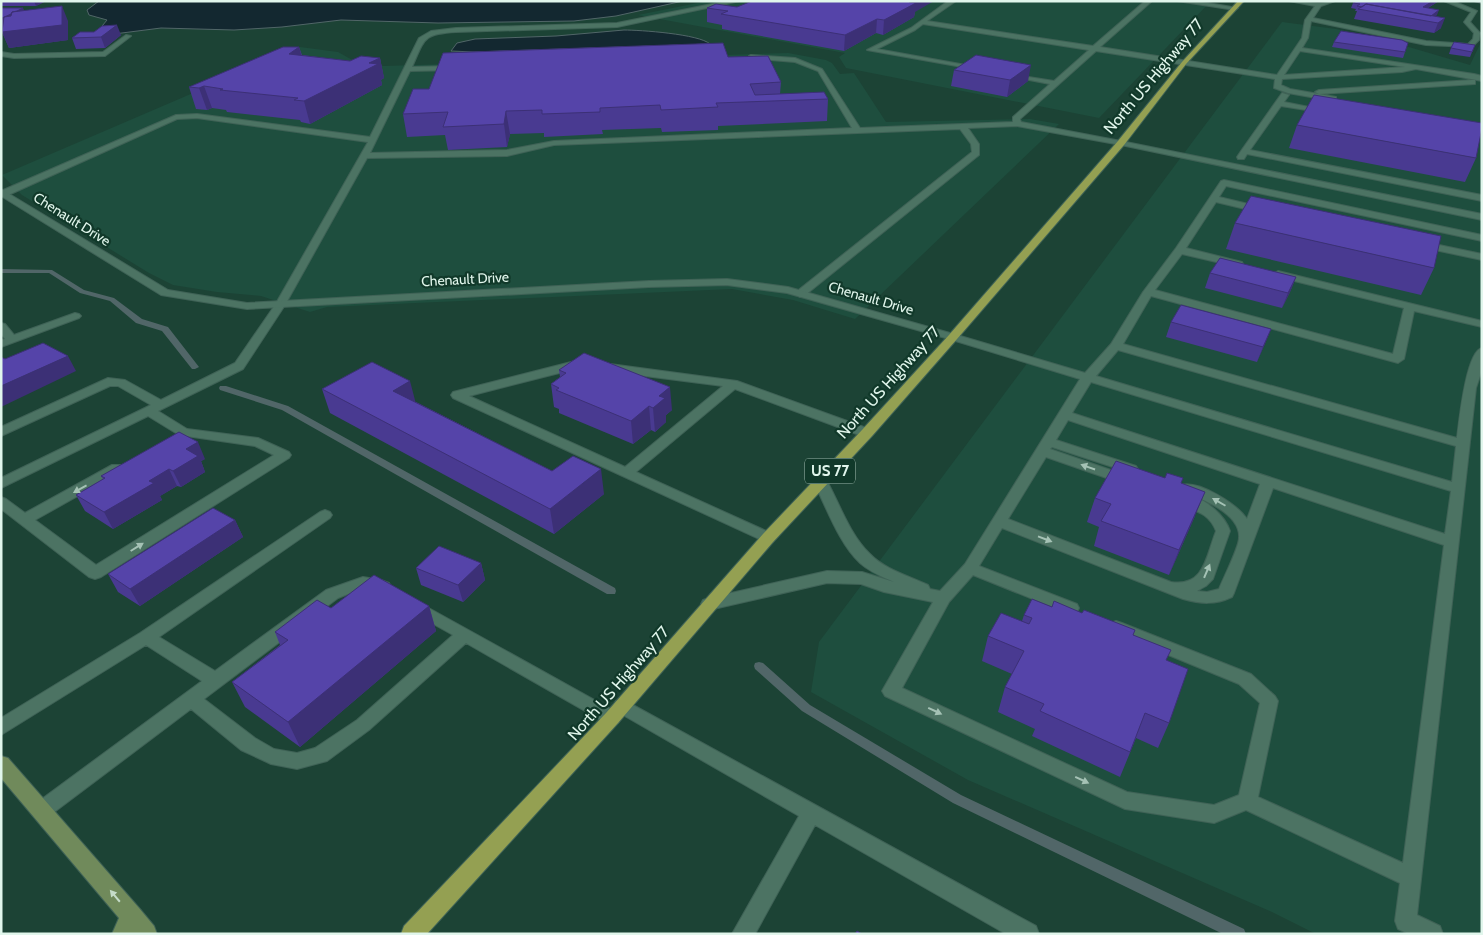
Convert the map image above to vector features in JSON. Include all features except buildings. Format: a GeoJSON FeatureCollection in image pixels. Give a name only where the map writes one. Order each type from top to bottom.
{"type":"FeatureCollection","features":[{"type":"Feature","properties":{"kind":"main road","name":"North US Highway 77"},"geometry":{"type":"LineString","coordinates":[[412,934],[617,712],[768,538],[867,433],[953,337],[1120,143],[1184,63],[1238,5]]}},
{"type":"Feature","properties":{"kind":"main road"},"geometry":{"type":"LineString","coordinates":[[1,764],[42,810],[127,925],[146,934]]}},
{"type":"Feature","properties":{"kind":"street"},"geometry":{"type":"LineString","coordinates":[[1,484],[239,366],[280,305],[373,140],[422,38],[433,32],[456,30],[616,25],[737,1]]}},
{"type":"Feature","properties":{"kind":"street"},"geometry":{"type":"LineString","coordinates":[[953,1],[908,31],[870,50],[982,70]]}},
{"type":"Feature","properties":{"kind":"street"},"geometry":{"type":"LineString","coordinates":[[1017,124],[1016,119],[1149,1]]}},
{"type":"Feature","properties":{"kind":"street"},"geometry":{"type":"LineString","coordinates":[[1180,1],[1238,5]]}},
{"type":"Feature","properties":{"kind":"street"},"geometry":{"type":"LineString","coordinates":[[1292,1],[1319,5],[1309,19],[1309,28],[1299,49],[1280,77],[1277,86],[1288,91],[1341,100]]}},
{"type":"Feature","properties":{"kind":"street"},"geometry":{"type":"LineString","coordinates":[[1309,19],[1426,43],[1470,46],[1476,40],[1477,33],[1467,22],[1474,11],[1447,1]]}},
{"type":"Feature","properties":{"kind":"street"},"geometry":{"type":"LineString","coordinates":[[923,22],[1094,50],[1280,77],[1402,70],[1416,67]]}},
{"type":"Feature","properties":{"kind":"street"},"geometry":{"type":"LineString","coordinates":[[1,54],[14,56],[106,54],[128,36]]}},
{"type":"Feature","properties":{"kind":"street"},"geometry":{"type":"LineString","coordinates":[[1299,49],[1474,76],[1482,80]]}},
{"type":"Feature","properties":{"kind":"street"},"geometry":{"type":"LineString","coordinates":[[742,57],[769,57],[797,61],[821,70],[857,130]]}},
{"type":"Feature","properties":{"kind":"street"},"geometry":{"type":"LineString","coordinates":[[407,70],[465,67]]}},
{"type":"Feature","properties":{"kind":"street"},"geometry":{"type":"LineString","coordinates":[[1474,76],[1482,70]]}},
{"type":"Feature","properties":{"kind":"street"},"geometry":{"type":"LineString","coordinates":[[1000,73],[1056,83]]}},
{"type":"Feature","properties":{"kind":"street"},"geometry":{"type":"LineString","coordinates":[[1314,96],[1321,91],[1482,80]]}},
{"type":"Feature","properties":{"kind":"street"},"geometry":{"type":"LineString","coordinates":[[1288,91],[1245,151],[1180,250],[1148,292],[1116,346],[1087,378],[970,568],[943,598],[891,691],[1126,800],[1214,814],[1246,801],[1412,878]]}},
{"type":"Feature","properties":{"kind":"street"},"geometry":{"type":"LineString","coordinates":[[1279,103],[1337,113]]}},
{"type":"Feature","properties":{"kind":"street"},"geometry":{"type":"LineString","coordinates":[[2,193],[176,117],[197,116],[373,140]]}},
{"type":"Feature","properties":{"kind":"street"},"geometry":{"type":"LineString","coordinates":[[364,156],[507,153],[554,143],[1017,124],[1120,143],[1482,217]]}},
{"type":"Feature","properties":{"kind":"street"},"geometry":{"type":"LineString","coordinates":[[800,294],[976,153],[975,144],[961,126]]}},
{"type":"Feature","properties":{"kind":"street"},"geometry":{"type":"LineString","coordinates":[[1245,151],[1482,198]]}},
{"type":"Feature","properties":{"kind":"street"},"geometry":{"type":"LineString","coordinates":[[1224,183],[1482,238]]}},
{"type":"Feature","properties":{"kind":"street","name":"Chenault Drive"},"geometry":{"type":"LineString","coordinates":[[2,193],[165,293],[247,306],[649,284],[727,282],[800,294],[953,337],[1459,489]]}},
{"type":"Feature","properties":{"kind":"street"},"geometry":{"type":"LineString","coordinates":[[1214,199],[1271,212]]}},
{"type":"Feature","properties":{"kind":"street"},"geometry":{"type":"LineString","coordinates":[[1405,241],[1482,257]]}},
{"type":"Feature","properties":{"kind":"street"},"geometry":{"type":"LineString","coordinates":[[1180,250],[1247,266]]}},
{"type":"Feature","properties":{"kind":"street"},"geometry":{"type":"LineString","coordinates":[[1266,271],[1482,324]]}},
{"type":"Feature","properties":{"kind":"street"},"geometry":{"type":"LineString","coordinates":[[1148,292],[1398,360],[1410,306]]}},
{"type":"Feature","properties":{"kind":"street"},"geometry":{"type":"LineString","coordinates":[[1,326],[6,341],[75,316]]}},
{"type":"Feature","properties":{"kind":"street"},"geometry":{"type":"LineString","coordinates":[[1432,934],[1406,921],[1470,388],[1482,351]]}},
{"type":"Feature","properties":{"kind":"street"},"geometry":{"type":"LineString","coordinates":[[768,538],[457,394],[581,364],[732,384],[867,433]]}},
{"type":"Feature","properties":{"kind":"street"},"geometry":{"type":"LineString","coordinates":[[626,473],[732,384]]}},
{"type":"Feature","properties":{"kind":"street"},"geometry":{"type":"LineString","coordinates":[[1,502],[95,573],[284,455],[258,442],[184,432],[148,411]]}},
{"type":"Feature","properties":{"kind":"street"},"geometry":{"type":"LineString","coordinates":[[1065,415],[1452,542]]}},
{"type":"Feature","properties":{"kind":"street"},"geometry":{"type":"LineString","coordinates":[[167,441],[184,432]]}},
{"type":"Feature","properties":{"kind":"street"},"geometry":{"type":"LineString","coordinates":[[1045,447],[1138,478]]}},
{"type":"Feature","properties":{"kind":"street"},"geometry":{"type":"LineString","coordinates":[[25,519],[125,464]]}},
{"type":"Feature","properties":{"kind":"street"},"geometry":{"type":"LineString","coordinates":[[820,481],[852,543],[865,559],[943,598]]}},
{"type":"Feature","properties":{"kind":"street"},"geometry":{"type":"LineString","coordinates":[[999,521],[1197,598],[1219,597],[1226,593],[1268,482]]}},
{"type":"Feature","properties":{"kind":"street"},"geometry":{"type":"LineString","coordinates":[[1169,587],[1190,588],[1205,579],[1223,530],[1219,521],[1205,509],[1170,489],[1210,497],[1233,512],[1243,522],[1247,539]]}},
{"type":"Feature","properties":{"kind":"street"},"geometry":{"type":"LineString","coordinates":[[1,727],[146,637],[325,515]]}},
{"type":"Feature","properties":{"kind":"street"},"geometry":{"type":"LineString","coordinates":[[970,568],[1245,679],[1269,701],[1246,801]]}},
{"type":"Feature","properties":{"kind":"street"},"geometry":{"type":"LineString","coordinates":[[710,604],[827,577],[862,578],[884,586],[943,598]]}},
{"type":"Feature","properties":{"kind":"street"},"geometry":{"type":"LineString","coordinates":[[42,810],[332,594],[365,581],[373,582],[464,635],[617,712],[811,814],[1028,934]]}},
{"type":"Feature","properties":{"kind":"street"},"geometry":{"type":"LineString","coordinates":[[192,699],[248,744],[271,756],[297,761],[320,755],[364,725],[464,635]]}},
{"type":"Feature","properties":{"kind":"street"},"geometry":{"type":"LineString","coordinates":[[146,637],[215,680]]}},
{"type":"Feature","properties":{"kind":"street"},"geometry":{"type":"LineString","coordinates":[[743,934],[811,814]]}},
{"type":"Feature","properties":{"kind":"lane"},"geometry":{"type":"LineString","coordinates":[[1319,5],[1332,1]]}},
{"type":"Feature","properties":{"kind":"lane"},"geometry":{"type":"LineString","coordinates":[[1116,346],[1464,444]]}},
{"type":"Feature","properties":{"kind":"lane"},"geometry":{"type":"LineString","coordinates":[[1,432],[108,382],[121,383],[161,405]]}},
{"type":"Feature","properties":{"kind":"shaded area"},"geometry":{"type":"Polygon","coordinates":[[[707,1],[1211,1],[1099,118],[846,68],[839,57],[845,53],[638,15],[707,1]]]}},
{"type":"Feature","properties":{"kind":"shaded area"},"geometry":{"type":"Polygon","coordinates":[[[1282,22],[1336,29],[1385,40],[1470,65],[1482,40],[1482,934],[1316,934],[1272,912],[968,780],[811,692],[819,642],[1282,22]]]}},
{"type":"Feature","properties":{"kind":"shaded area"},"geometry":{"type":"Polygon","coordinates":[[[300,47],[338,52],[356,62],[384,66],[788,53],[826,60],[832,63],[840,74],[854,73],[886,122],[1030,119],[1059,124],[855,319],[793,300],[732,289],[327,307],[310,312],[261,296],[173,285],[149,273],[22,195],[2,175],[300,47]]]}},
{"type":"Feature","properties":{"kind":"water"},"geometry":{"type":"Polygon","coordinates":[[[99,1],[683,1],[616,16],[574,21],[438,23],[341,20],[234,30],[161,28],[114,34],[98,31],[107,20],[89,15],[87,10],[99,1]]]}},
{"type":"Feature","properties":{"kind":"water"},"geometry":{"type":"Polygon","coordinates":[[[624,30],[682,35],[710,44],[474,52],[451,51],[457,43],[475,39],[556,36],[624,30]]]}},
{"type":"Feature","properties":{"kind":"waterway"},"geometry":{"type":"LineString","coordinates":[[1475,1],[1482,3]]}},
{"type":"Feature","properties":{"kind":"waterway"},"geometry":{"type":"LineString","coordinates":[[1,271],[50,271],[82,292],[112,299],[139,321],[165,329],[195,367]]}},
{"type":"Feature","properties":{"kind":"waterway"},"geometry":{"type":"LineString","coordinates":[[223,388],[285,408],[611,591]]}},
{"type":"Feature","properties":{"kind":"waterway"},"geometry":{"type":"LineString","coordinates":[[759,666],[806,708],[957,799],[1239,934]]}}]}
